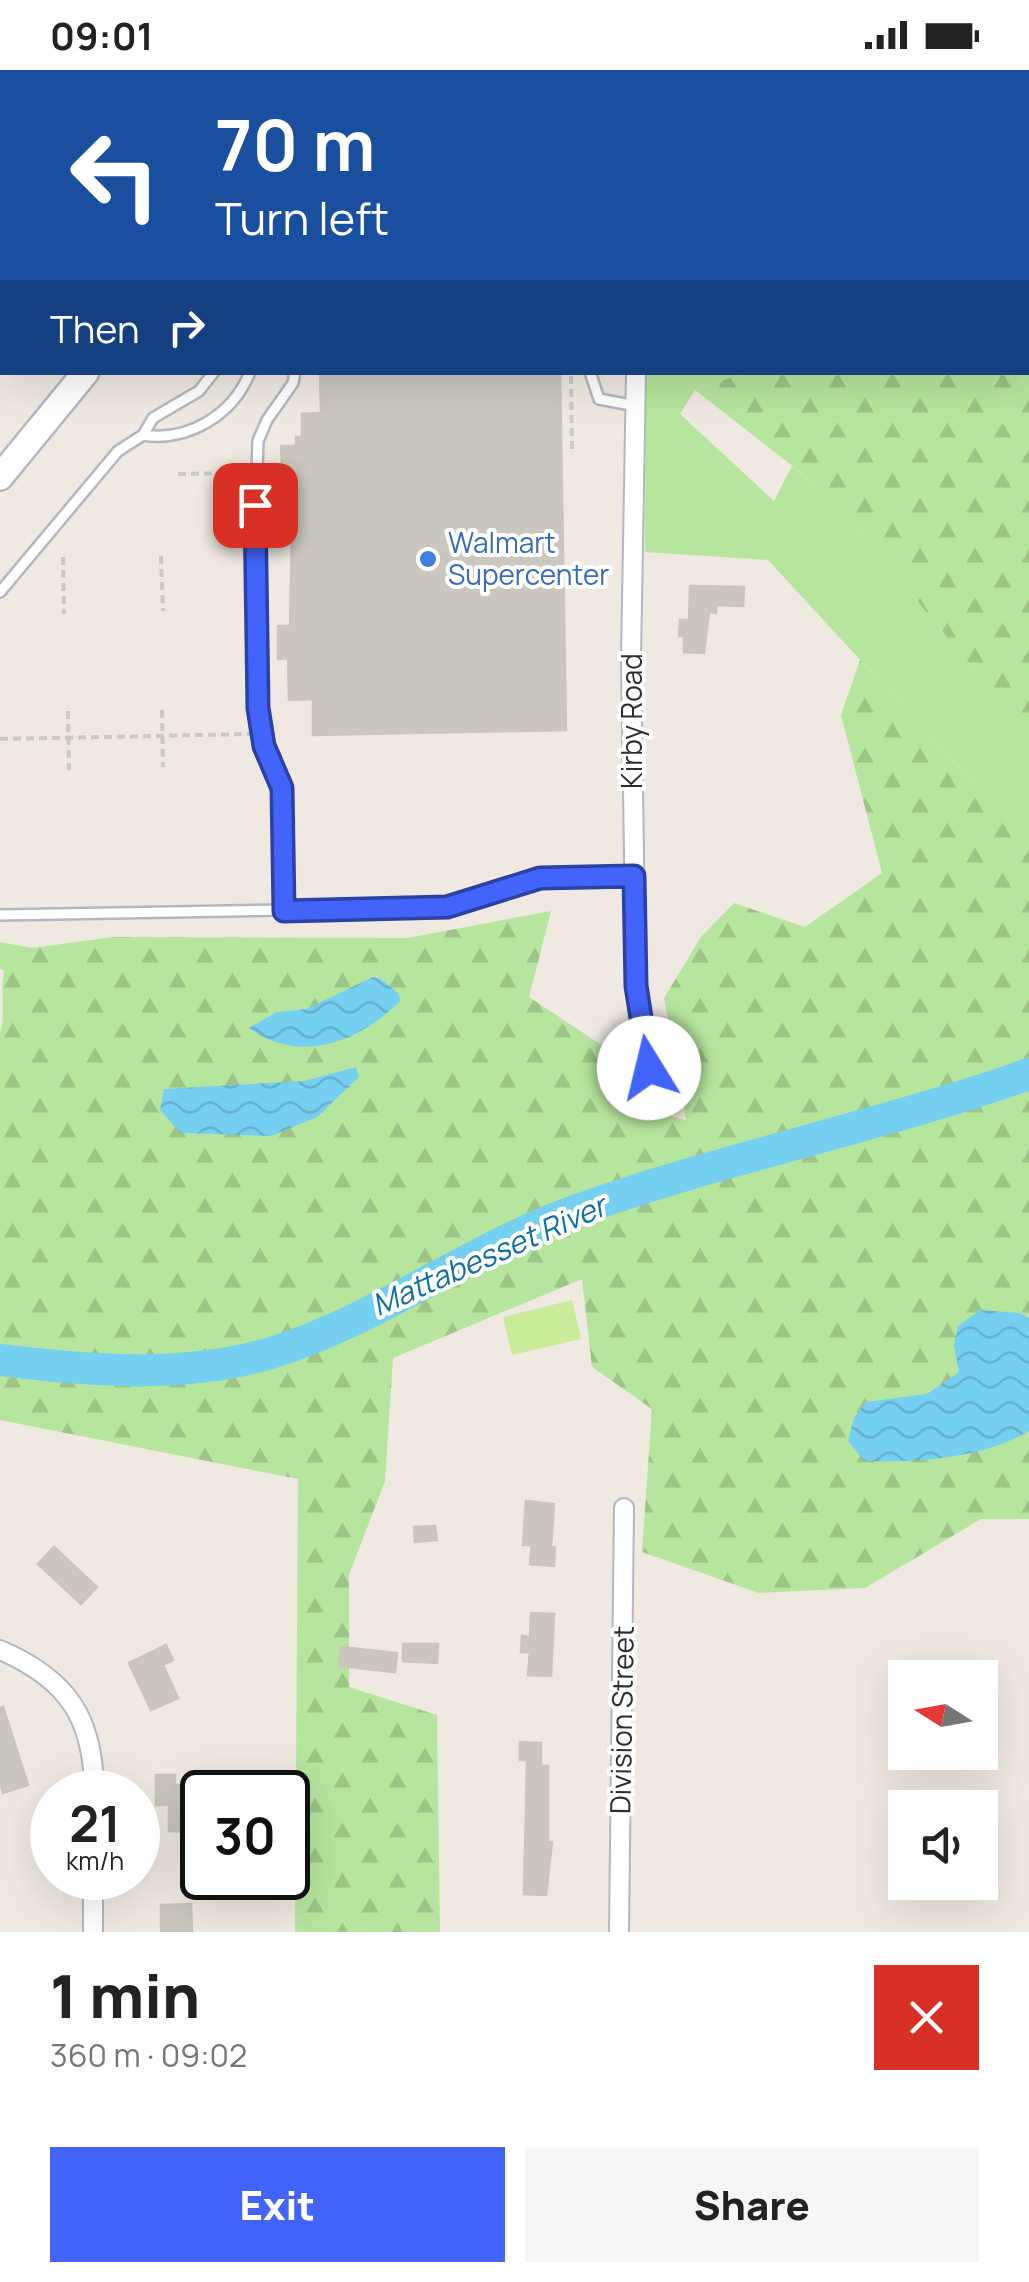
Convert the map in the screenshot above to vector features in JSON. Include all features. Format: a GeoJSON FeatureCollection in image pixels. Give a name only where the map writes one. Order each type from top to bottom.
{"type":"FeatureCollection","features":[{"type":"Feature","properties":{"kind":"main road"},"geometry":{"type":"LineString","coordinates":[[0,477],[84,375]]}},
{"type":"Feature","properties":{"kind":"street","name":"Kirby Road"},"geometry":{"type":"LineString","coordinates":[[636,375],[631,659],[636,986],[649,1068]]}},
{"type":"Feature","properties":{"kind":"street","name":"Division Street"},"geometry":{"type":"LineString","coordinates":[[619,1932],[624,1508]]}},
{"type":"Feature","properties":{"kind":"street"},"geometry":{"type":"LineString","coordinates":[[0,1650],[48,1674],[67,1695],[91,1742],[93,1770]]}},
{"type":"Feature","properties":{"kind":"street"},"geometry":{"type":"LineString","coordinates":[[93,1932],[94,1900]]}},
{"type":"Feature","properties":{"kind":"lane"},"geometry":{"type":"LineString","coordinates":[[0,592],[118,451],[143,435],[153,418],[198,391],[211,375]]}},
{"type":"Feature","properties":{"kind":"lane"},"geometry":{"type":"LineString","coordinates":[[143,435],[166,438],[204,424],[228,408],[244,389],[249,375]]}},
{"type":"Feature","properties":{"kind":"lane"},"geometry":{"type":"LineString","coordinates":[[284,911],[282,788],[264,746],[258,708],[254,538],[258,441],[294,375]]}},
{"type":"Feature","properties":{"kind":"lane"},"geometry":{"type":"LineString","coordinates":[[591,375],[599,398],[636,406]]}},
{"type":"Feature","properties":{"kind":"lane"},"geometry":{"type":"LineString","coordinates":[[0,915],[447,907],[540,878],[634,876]]}},
{"type":"Feature","properties":{"kind":"path"},"geometry":{"type":"LineString","coordinates":[[571,375],[572,450]]}},
{"type":"Feature","properties":{"kind":"path"},"geometry":{"type":"LineString","coordinates":[[178,474],[244,473]]}},
{"type":"Feature","properties":{"kind":"path"},"geometry":{"type":"LineString","coordinates":[[162,556],[163,611]]}},
{"type":"Feature","properties":{"kind":"path"},"geometry":{"type":"LineString","coordinates":[[62,558],[64,614]]}},
{"type":"Feature","properties":{"kind":"path"},"geometry":{"type":"LineString","coordinates":[[162,710],[164,767]]}},
{"type":"Feature","properties":{"kind":"path"},"geometry":{"type":"LineString","coordinates":[[68,711],[69,770]]}},
{"type":"Feature","properties":{"kind":"path"},"geometry":{"type":"LineString","coordinates":[[0,740],[251,734]]}},
{"type":"Feature","properties":{"kind":"green space"},"geometry":{"type":"Polygon","coordinates":[[[646,375],[738,375],[695,390],[680,414],[774,501],[792,466],[831,496],[1029,737],[1029,843],[768,560],[645,552],[646,375]]]}},
{"type":"Feature","properties":{"kind":"green space"},"geometry":{"type":"Polygon","coordinates":[[[738,375],[1029,375],[1029,737],[831,496],[695,390],[738,375]]]}},
{"type":"Feature","properties":{"kind":"green space"},"geometry":{"type":"Polygon","coordinates":[[[860,660],[1029,843],[1029,1519],[981,1519],[865,1588],[759,1593],[642,1552],[652,1409],[592,1367],[582,1279],[393,1358],[385,1481],[349,1575],[349,1687],[437,1715],[440,1932],[295,1932],[295,1900],[310,1900],[310,1770],[296,1770],[298,1479],[0,1420],[0,1033],[4,971],[0,969],[0,942],[32,948],[113,937],[407,938],[551,911],[529,997],[609,1050],[622,1106],[686,1120],[664,998],[701,937],[734,903],[805,927],[882,873],[841,715],[860,660]]]}},
{"type":"Feature","properties":{"kind":"green space"},"geometry":{"type":"Polygon","coordinates":[[[572,1300],[581,1339],[512,1355],[503,1317],[572,1300]]]}},
{"type":"Feature","properties":{"kind":"water"},"geometry":{"type":"Polygon","coordinates":[[[373,977],[399,994],[400,1001],[367,1028],[348,1037],[308,1047],[268,1039],[249,1028],[277,1012],[306,1009],[373,977]]]}},
{"type":"Feature","properties":{"kind":"water"},"geometry":{"type":"Polygon","coordinates":[[[356,1067],[359,1077],[317,1117],[271,1136],[181,1133],[160,1110],[164,1089],[304,1081],[356,1067]]]}},
{"type":"Feature","properties":{"kind":"water"},"geometry":{"type":"Polygon","coordinates":[[[980,1310],[1020,1313],[1029,1318],[1029,1431],[992,1447],[949,1457],[864,1461],[848,1441],[854,1418],[866,1402],[927,1394],[959,1372],[954,1345],[958,1326],[980,1310]]]}},
{"type":"Feature","properties":{"kind":"building","name":"Walmart Supercenter"},"geometry":{"type":"Polygon","coordinates":[[[320,375],[560,375],[566,730],[313,735],[313,699],[289,700],[288,658],[278,659],[278,626],[290,626],[292,534],[288,534],[288,504],[277,504],[276,469],[282,469],[281,446],[296,446],[296,437],[302,437],[302,414],[321,413],[320,375]]]}},
{"type":"Feature","properties":{"kind":"building"},"geometry":{"type":"Polygon","coordinates":[[[690,586],[744,587],[743,606],[716,605],[716,613],[709,612],[704,653],[684,652],[684,636],[679,636],[680,620],[689,620],[690,586]]]}},
{"type":"Feature","properties":{"kind":"building"},"geometry":{"type":"Polygon","coordinates":[[[526,1501],[554,1504],[554,1566],[530,1564],[532,1545],[523,1545],[526,1501]]]}},
{"type":"Feature","properties":{"kind":"building"},"geometry":{"type":"Polygon","coordinates":[[[435,1526],[437,1540],[415,1542],[414,1527],[435,1526]]]}},
{"type":"Feature","properties":{"kind":"building"},"geometry":{"type":"Polygon","coordinates":[[[54,1547],[97,1587],[81,1604],[38,1564],[54,1547]]]}},
{"type":"Feature","properties":{"kind":"building"},"geometry":{"type":"Polygon","coordinates":[[[531,1613],[554,1614],[551,1676],[528,1675],[530,1652],[521,1652],[522,1636],[530,1637],[531,1613]]]}},
{"type":"Feature","properties":{"kind":"building"},"geometry":{"type":"Polygon","coordinates":[[[403,1644],[438,1644],[437,1663],[403,1661],[403,1644]]]}},
{"type":"Feature","properties":{"kind":"building"},"geometry":{"type":"Polygon","coordinates":[[[166,1645],[173,1660],[163,1665],[178,1698],[151,1710],[129,1663],[166,1645]]]}},
{"type":"Feature","properties":{"kind":"building"},"geometry":{"type":"Polygon","coordinates":[[[341,1647],[397,1653],[395,1672],[339,1666],[341,1647]]]}},
{"type":"Feature","properties":{"kind":"building"},"geometry":{"type":"Polygon","coordinates":[[[3,1707],[28,1785],[3,1793],[0,1708],[3,1707]]]}},
{"type":"Feature","properties":{"kind":"building"},"geometry":{"type":"Polygon","coordinates":[[[520,1742],[541,1743],[541,1766],[548,1766],[548,1842],[552,1842],[546,1895],[524,1894],[527,1760],[520,1760],[520,1742]]]}},
{"type":"Feature","properties":{"kind":"building"},"geometry":{"type":"Polygon","coordinates":[[[160,1775],[175,1775],[175,1785],[180,1785],[180,1831],[169,1831],[169,1805],[160,1805],[160,1775]]]}},
{"type":"Feature","properties":{"kind":"building"},"geometry":{"type":"Polygon","coordinates":[[[191,1904],[192,1932],[161,1932],[161,1905],[191,1904]]]}},
{"type":"Feature","properties":{"kind":"waterway","name":"Mattabesset River"},"geometry":{"type":"LineString","coordinates":[[0,1360],[67,1367],[170,1370],[271,1353],[348,1322],[496,1245],[572,1212],[1029,1074]]}},
{"type":"Feature","properties":{"kind":"place","name":"Walmart Supercenter"},"geometry":{"type":"Point","coordinates":[428,559]}},
{"type":"Feature","properties":{"kind":"route"},"geometry":{"type":"LineString","coordinates":[[255,505],[258,708],[264,746],[282,788],[284,911],[447,907],[540,878],[634,876],[636,986],[649,1068]]}}]}
